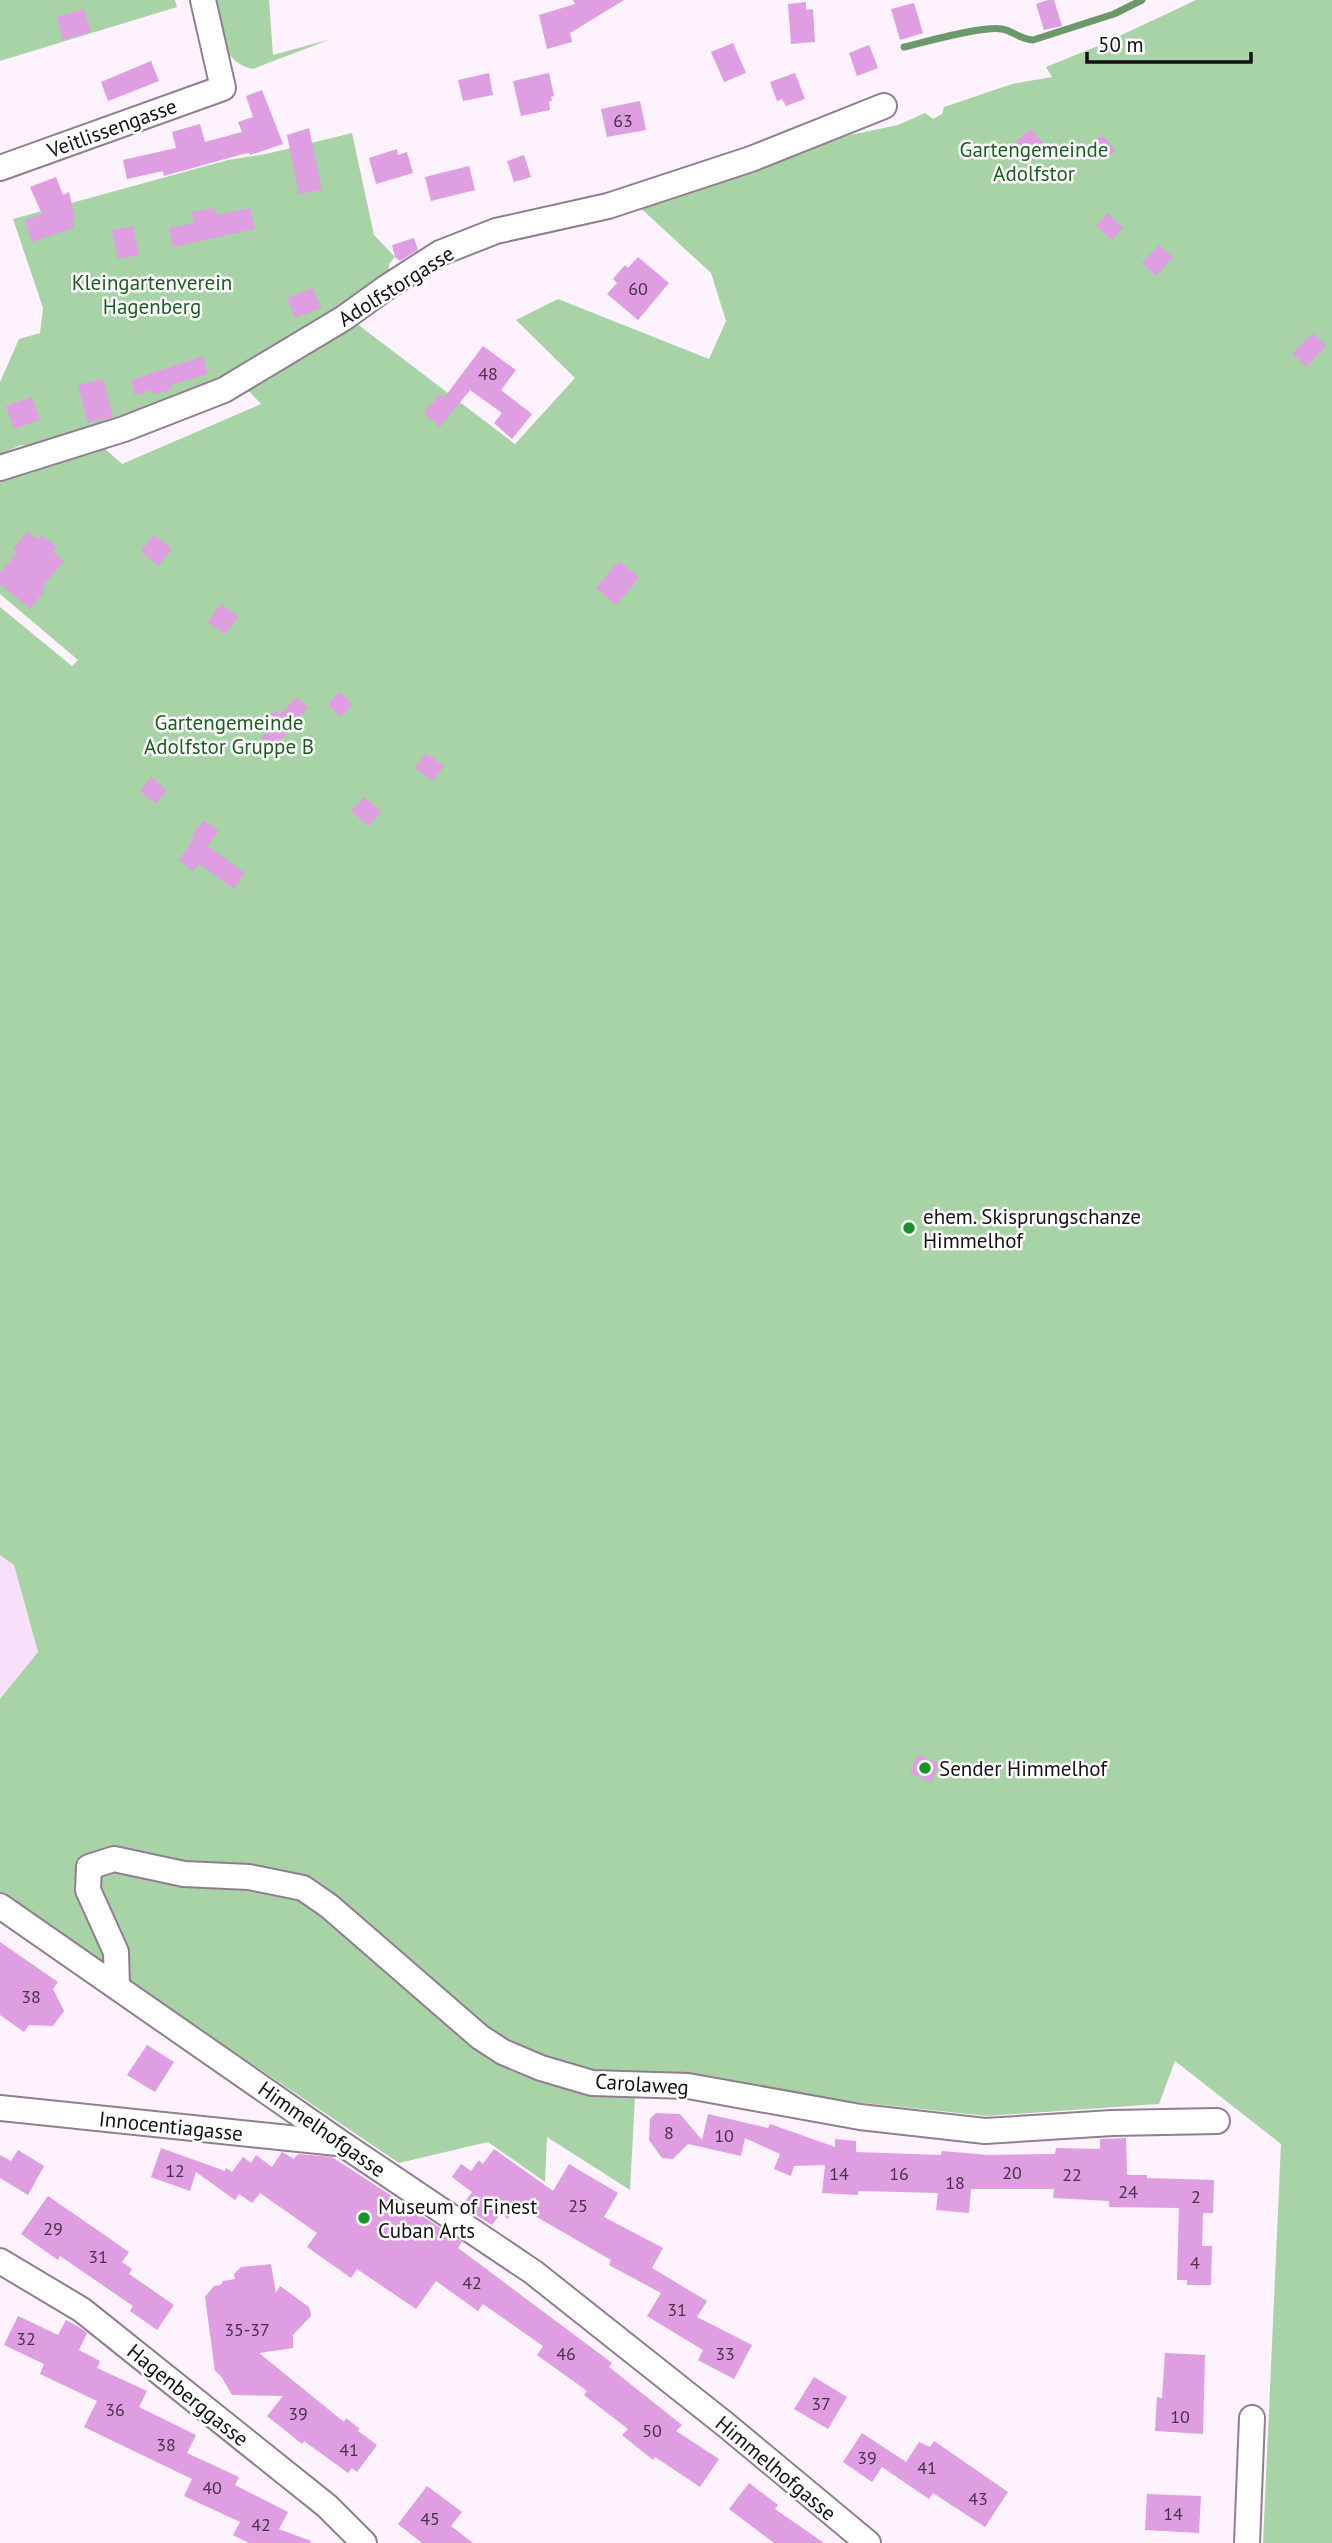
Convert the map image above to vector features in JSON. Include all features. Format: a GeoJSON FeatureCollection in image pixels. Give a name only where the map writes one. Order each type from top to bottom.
{"type":"FeatureCollection","features":[{"type":"Feature","properties":{"kind":"street","name":"Veitlissengasse"},"geometry":{"type":"LineString","coordinates":[[0,168],[223,88],[203,0]]}},
{"type":"Feature","properties":{"kind":"street","name":"Adolfstorgasse"},"geometry":{"type":"LineString","coordinates":[[0,468],[124,429],[224,390],[344,318],[440,253],[496,231],[608,206],[751,159],[884,106]]}},
{"type":"Feature","properties":{"kind":"street","name":"Carolaweg"},"geometry":{"type":"LineString","coordinates":[[117,1986],[116,1952],[88,1890],[89,1867],[114,1859],[184,1874],[249,1877],[303,1888],[329,1906],[480,2037],[503,2052],[541,2068],[592,2083],[688,2086],[860,2117],[985,2131],[1112,2123],[1217,2121]]}},
{"type":"Feature","properties":{"kind":"street","name":"Himmelhofgasse"},"geometry":{"type":"LineString","coordinates":[[0,1906],[341,2143],[533,2272],[726,2425],[868,2543]]}},
{"type":"Feature","properties":{"kind":"street","name":"Innocentiagasse"},"geometry":{"type":"LineString","coordinates":[[0,2108],[341,2143]]}},
{"type":"Feature","properties":{"kind":"street","name":"Hagenberggasse"},"geometry":{"type":"LineString","coordinates":[[0,2261],[82,2310],[327,2506],[365,2543]]}},
{"type":"Feature","properties":{"kind":"street"},"geometry":{"type":"LineString","coordinates":[[1247,2543],[1252,2418]]}},
{"type":"Feature","properties":{"kind":"shaded area"},"geometry":{"type":"Polygon","coordinates":[[[0,1555],[14,1565],[38,1652],[0,1699],[0,1555]]]}},
{"type":"Feature","properties":{"kind":"green space"},"geometry":{"type":"Polygon","coordinates":[[[0,0],[175,0],[177,7],[0,61],[0,0]]]}},
{"type":"Feature","properties":{"kind":"green space"},"geometry":{"type":"Polygon","coordinates":[[[209,0],[269,0],[273,55],[331,39],[253,69],[242,65],[227,52],[209,0]]]}},
{"type":"Feature","properties":{"kind":"green space"},"geometry":{"type":"Polygon","coordinates":[[[1196,0],[1332,0],[1332,2543],[1263,2543],[1281,2144],[1175,2061],[1159,2104],[987,2116],[636,2079],[630,2190],[547,2137],[545,2182],[488,2142],[399,2163],[0,1894],[0,1699],[38,1652],[14,1565],[0,1555],[0,607],[72,666],[78,660],[0,594],[0,480],[102,446],[122,464],[261,404],[244,386],[352,320],[515,444],[575,378],[516,320],[558,299],[709,359],[726,321],[711,273],[635,203],[826,140],[898,125],[925,113],[933,119],[942,114],[944,107],[1012,84],[1052,77],[1046,67],[1196,0]]]}},
{"type":"Feature","properties":{"kind":"green space","name":"Kleingartenverein Hagenberg"},"geometry":{"type":"Polygon","coordinates":[[[352,133],[374,235],[395,257],[389,264],[389,278],[218,386],[37,446],[21,445],[0,454],[0,382],[19,339],[40,333],[43,308],[13,219],[228,160],[266,154],[352,133]]]}},
{"type":"Feature","properties":{"kind":"building"},"geometry":{"type":"Polygon","coordinates":[[[573,0],[624,0],[570,33],[572,42],[547,49],[539,15],[575,4],[573,0]]]}},
{"type":"Feature","properties":{"kind":"building"},"geometry":{"type":"Polygon","coordinates":[[[1054,0],[1062,26],[1044,30],[1036,4],[1054,0]]]}},
{"type":"Feature","properties":{"kind":"building"},"geometry":{"type":"Polygon","coordinates":[[[806,2],[806,10],[813,9],[815,42],[791,44],[788,4],[806,2]]]}},
{"type":"Feature","properties":{"kind":"building"},"geometry":{"type":"Polygon","coordinates":[[[914,3],[923,33],[900,40],[891,9],[914,3]]]}},
{"type":"Feature","properties":{"kind":"building"},"geometry":{"type":"Polygon","coordinates":[[[84,9],[91,32],[63,40],[57,17],[84,9]]]}},
{"type":"Feature","properties":{"kind":"building"},"geometry":{"type":"Polygon","coordinates":[[[733,43],[746,73],[724,82],[711,52],[733,43]]]}},
{"type":"Feature","properties":{"kind":"building"},"geometry":{"type":"Polygon","coordinates":[[[869,45],[878,68],[857,76],[849,53],[869,45]]]}},
{"type":"Feature","properties":{"kind":"building"},"geometry":{"type":"Polygon","coordinates":[[[151,61],[159,81],[108,101],[101,82],[151,61]]]}},
{"type":"Feature","properties":{"kind":"building"},"geometry":{"type":"Polygon","coordinates":[[[489,73],[493,95],[463,101],[458,80],[489,73]]]}},
{"type":"Feature","properties":{"kind":"building"},"geometry":{"type":"Polygon","coordinates":[[[549,73],[554,96],[551,97],[552,101],[549,101],[550,110],[521,116],[513,81],[549,73]]]}},
{"type":"Feature","properties":{"kind":"building"},"geometry":{"type":"Polygon","coordinates":[[[795,73],[805,99],[786,106],[782,99],[777,101],[770,82],[795,73]]]}},
{"type":"Feature","properties":{"kind":"building"},"geometry":{"type":"Polygon","coordinates":[[[262,90],[283,144],[164,176],[163,171],[127,179],[123,160],[176,148],[172,132],[200,124],[205,142],[242,132],[238,122],[253,117],[246,96],[262,90]]]}},
{"type":"Feature","properties":{"kind":"building"},"geometry":{"type":"Polygon","coordinates":[[[640,101],[646,130],[607,137],[601,109],[640,101]]]}},
{"type":"Feature","properties":{"kind":"building"},"geometry":{"type":"Polygon","coordinates":[[[309,128],[322,190],[299,194],[287,135],[309,128]]]}},
{"type":"Feature","properties":{"kind":"building"},"geometry":{"type":"Polygon","coordinates":[[[1030,129],[1046,146],[1031,161],[1014,143],[1030,129]]]}},
{"type":"Feature","properties":{"kind":"building"},"geometry":{"type":"Polygon","coordinates":[[[1102,135],[1115,150],[1103,162],[1089,146],[1102,135]]]}},
{"type":"Feature","properties":{"kind":"building"},"geometry":{"type":"Polygon","coordinates":[[[397,149],[398,155],[407,152],[413,173],[376,184],[369,158],[397,149]]]}},
{"type":"Feature","properties":{"kind":"building"},"geometry":{"type":"Polygon","coordinates":[[[524,155],[531,177],[514,182],[507,161],[524,155]]]}},
{"type":"Feature","properties":{"kind":"building"},"geometry":{"type":"Polygon","coordinates":[[[469,166],[475,190],[431,201],[425,177],[469,166]]]}},
{"type":"Feature","properties":{"kind":"building"},"geometry":{"type":"Polygon","coordinates":[[[56,177],[63,195],[69,192],[75,218],[72,219],[74,228],[32,242],[25,220],[42,214],[30,187],[56,177]]]}},
{"type":"Feature","properties":{"kind":"building"},"geometry":{"type":"Polygon","coordinates":[[[215,208],[216,215],[250,208],[255,229],[173,247],[169,228],[194,223],[192,212],[215,208]]]}},
{"type":"Feature","properties":{"kind":"building"},"geometry":{"type":"Polygon","coordinates":[[[1108,213],[1123,228],[1112,240],[1096,226],[1108,213]]]}},
{"type":"Feature","properties":{"kind":"building"},"geometry":{"type":"Polygon","coordinates":[[[133,226],[139,255],[118,259],[112,230],[133,226]]]}},
{"type":"Feature","properties":{"kind":"building"},"geometry":{"type":"Polygon","coordinates":[[[414,238],[418,250],[400,261],[395,257],[392,245],[414,238]]]}},
{"type":"Feature","properties":{"kind":"building"},"geometry":{"type":"Polygon","coordinates":[[[1159,245],[1173,257],[1156,276],[1142,263],[1159,245]]]}},
{"type":"Feature","properties":{"kind":"building"},"geometry":{"type":"Polygon","coordinates":[[[638,257],[669,283],[638,320],[607,294],[617,283],[613,279],[625,265],[628,268],[638,257]]]}},
{"type":"Feature","properties":{"kind":"building"},"geometry":{"type":"Polygon","coordinates":[[[313,288],[321,308],[295,318],[287,298],[313,288]]]}},
{"type":"Feature","properties":{"kind":"building"},"geometry":{"type":"Polygon","coordinates":[[[1313,333],[1326,346],[1306,367],[1293,353],[1313,333]]]}},
{"type":"Feature","properties":{"kind":"building"},"geometry":{"type":"Polygon","coordinates":[[[483,346],[516,370],[501,390],[532,414],[512,439],[494,423],[502,413],[470,390],[440,427],[424,413],[440,394],[444,398],[483,346]]]}},
{"type":"Feature","properties":{"kind":"building"},"geometry":{"type":"Polygon","coordinates":[[[203,356],[208,374],[171,385],[172,389],[154,395],[153,390],[135,395],[131,380],[203,356]]]}},
{"type":"Feature","properties":{"kind":"building"},"geometry":{"type":"Polygon","coordinates":[[[103,379],[113,417],[88,423],[78,385],[103,379]]]}},
{"type":"Feature","properties":{"kind":"building"},"geometry":{"type":"Polygon","coordinates":[[[32,397],[40,420],[14,429],[6,406],[32,397]]]}},
{"type":"Feature","properties":{"kind":"building"},"geometry":{"type":"Polygon","coordinates":[[[28,531],[38,540],[42,535],[57,547],[53,552],[64,561],[42,587],[45,590],[30,609],[0,584],[0,573],[17,553],[13,549],[28,531]]]}},
{"type":"Feature","properties":{"kind":"building"},"geometry":{"type":"Polygon","coordinates":[[[154,535],[172,549],[158,566],[141,551],[154,535]]]}},
{"type":"Feature","properties":{"kind":"building"},"geometry":{"type":"Polygon","coordinates":[[[619,561],[639,578],[616,605],[596,588],[619,561]]]}},
{"type":"Feature","properties":{"kind":"building"},"geometry":{"type":"Polygon","coordinates":[[[221,604],[238,617],[225,634],[208,622],[221,604]]]}},
{"type":"Feature","properties":{"kind":"building"},"geometry":{"type":"Polygon","coordinates":[[[339,692],[353,704],[341,717],[328,705],[339,692]]]}},
{"type":"Feature","properties":{"kind":"building"},"geometry":{"type":"Polygon","coordinates":[[[296,697],[308,707],[274,749],[261,739],[266,732],[261,728],[275,710],[280,715],[296,697]]]}},
{"type":"Feature","properties":{"kind":"building"},"geometry":{"type":"Polygon","coordinates":[[[426,753],[444,766],[433,781],[415,768],[426,753]]]}},
{"type":"Feature","properties":{"kind":"building"},"geometry":{"type":"Polygon","coordinates":[[[151,777],[167,790],[156,804],[140,791],[151,777]]]}},
{"type":"Feature","properties":{"kind":"building"},"geometry":{"type":"Polygon","coordinates":[[[364,797],[381,811],[369,826],[351,811],[364,797]]]}},
{"type":"Feature","properties":{"kind":"building"},"geometry":{"type":"Polygon","coordinates":[[[204,820],[219,831],[207,846],[245,873],[234,889],[199,864],[193,871],[179,860],[195,837],[192,835],[204,820]]]}},
{"type":"Feature","properties":{"kind":"building","name":"Sender Himmelhof"},"geometry":{"type":"Polygon","coordinates":[[[917,1755],[939,1763],[932,1782],[910,1773],[917,1755]]]}},
{"type":"Feature","properties":{"kind":"building"},"geometry":{"type":"Polygon","coordinates":[[[0,1942],[58,1982],[53,1989],[64,2011],[53,2026],[29,2025],[24,2032],[0,2015],[0,1942]]]}},
{"type":"Feature","properties":{"kind":"building"},"geometry":{"type":"Polygon","coordinates":[[[147,2045],[174,2062],[155,2092],[127,2075],[147,2045]]]}},
{"type":"Feature","properties":{"kind":"building"},"geometry":{"type":"Polygon","coordinates":[[[656,2113],[680,2114],[702,2140],[708,2114],[768,2128],[770,2124],[835,2147],[835,2139],[856,2141],[856,2152],[941,2155],[942,2151],[988,2155],[1055,2154],[1056,2148],[1100,2149],[1100,2139],[1126,2138],[1127,2175],[1214,2180],[1213,2213],[1203,2213],[1202,2246],[1212,2246],[1211,2285],[1187,2285],[1187,2280],[1177,2280],[1179,2208],[1109,2207],[1109,2201],[1053,2198],[1054,2189],[971,2189],[969,2213],[936,2210],[938,2193],[822,2193],[825,2165],[794,2166],[791,2176],[774,2169],[780,2154],[745,2138],[741,2156],[688,2144],[673,2159],[662,2158],[649,2140],[650,2119],[656,2113]]]}},
{"type":"Feature","properties":{"kind":"building"},"geometry":{"type":"Polygon","coordinates":[[[161,2148],[232,2172],[243,2157],[251,2163],[256,2155],[272,2167],[282,2152],[294,2159],[298,2154],[332,2157],[462,2242],[458,2248],[612,2363],[609,2367],[682,2425],[676,2431],[719,2459],[700,2487],[655,2457],[653,2460],[622,2435],[628,2429],[584,2395],[587,2391],[537,2355],[543,2346],[483,2304],[478,2311],[436,2281],[416,2309],[357,2269],[351,2278],[307,2247],[317,2233],[260,2193],[252,2203],[239,2194],[235,2200],[196,2172],[190,2191],[151,2177],[161,2148]]]}},
{"type":"Feature","properties":{"kind":"building"},"geometry":{"type":"Polygon","coordinates":[[[494,2149],[553,2191],[569,2164],[618,2193],[604,2217],[663,2248],[652,2268],[707,2301],[697,2317],[752,2345],[734,2379],[698,2360],[703,2350],[647,2316],[661,2293],[609,2265],[611,2260],[518,2206],[508,2219],[501,2213],[492,2225],[462,2206],[472,2192],[452,2177],[461,2164],[471,2171],[479,2160],[483,2164],[494,2149]]]}},
{"type":"Feature","properties":{"kind":"building"},"geometry":{"type":"Polygon","coordinates":[[[18,2150],[44,2166],[28,2195],[0,2178],[0,2155],[11,2161],[18,2150]]]}},
{"type":"Feature","properties":{"kind":"building"},"geometry":{"type":"Polygon","coordinates":[[[48,2196],[129,2252],[122,2262],[132,2269],[129,2274],[174,2305],[157,2330],[130,2311],[133,2306],[60,2256],[58,2260],[21,2234],[48,2196]]]}},
{"type":"Feature","properties":{"kind":"building"},"geometry":{"type":"Polygon","coordinates":[[[271,2264],[276,2293],[280,2286],[309,2307],[311,2316],[293,2335],[293,2348],[259,2353],[344,2422],[346,2418],[377,2445],[357,2472],[352,2468],[348,2473],[304,2441],[302,2444],[267,2416],[283,2396],[232,2395],[215,2371],[205,2297],[214,2286],[235,2279],[234,2274],[241,2267],[271,2264]]]}},
{"type":"Feature","properties":{"kind":"building"},"geometry":{"type":"Polygon","coordinates":[[[18,2316],[58,2335],[66,2320],[87,2333],[79,2350],[100,2361],[97,2368],[147,2391],[139,2407],[196,2435],[187,2453],[239,2477],[235,2485],[288,2512],[279,2529],[311,2541],[310,2543],[249,2543],[233,2535],[240,2522],[184,2496],[192,2479],[84,2427],[97,2401],[40,2374],[44,2364],[4,2345],[18,2316]]]}},
{"type":"Feature","properties":{"kind":"building"},"geometry":{"type":"Polygon","coordinates":[[[1165,2353],[1205,2355],[1203,2434],[1155,2431],[1157,2397],[1162,2398],[1165,2353]]]}},
{"type":"Feature","properties":{"kind":"building"},"geometry":{"type":"Polygon","coordinates":[[[814,2377],[847,2397],[828,2429],[794,2409],[814,2377]]]}},
{"type":"Feature","properties":{"kind":"building"},"geometry":{"type":"Polygon","coordinates":[[[862,2433],[906,2462],[919,2442],[930,2447],[934,2441],[1008,2492],[985,2527],[933,2493],[929,2499],[882,2467],[872,2482],[843,2462],[862,2433]]]}},
{"type":"Feature","properties":{"kind":"building"},"geometry":{"type":"Polygon","coordinates":[[[749,2483],[778,2505],[775,2509],[824,2543],[774,2543],[729,2509],[749,2483]]]}},
{"type":"Feature","properties":{"kind":"building"},"geometry":{"type":"Polygon","coordinates":[[[427,2486],[462,2512],[451,2526],[473,2543],[422,2543],[398,2524],[427,2486]]]}},
{"type":"Feature","properties":{"kind":"building"},"geometry":{"type":"Polygon","coordinates":[[[1147,2494],[1201,2496],[1199,2533],[1145,2530],[1147,2494]]]}},
{"type":"Feature","properties":{"kind":"waterway"},"geometry":{"type":"LineString","coordinates":[[904,47],[994,28],[1033,40],[1114,14],[1142,0]]}},
{"type":"Feature","properties":{"kind":"place","name":"ehem. Skisprungschanze Himmelhof"},"geometry":{"type":"Point","coordinates":[909,1228]}},
{"type":"Feature","properties":{"kind":"place","name":"Sender Himmelhof"},"geometry":{"type":"Point","coordinates":[925,1768]}},
{"type":"Feature","properties":{"kind":"place","name":"Museum of Finest Cuban Arts"},"geometry":{"type":"Point","coordinates":[364,2218]}},
{"type":"Feature","properties":{"kind":"park label","name":"Gartengemeinde Adolfstor"},"geometry":{"type":"Point","coordinates":[1034,161]}},
{"type":"Feature","properties":{"kind":"park label","name":"Gartengemeinde Adolfstor Gruppe B"},"geometry":{"type":"Point","coordinates":[229,734]}}]}
